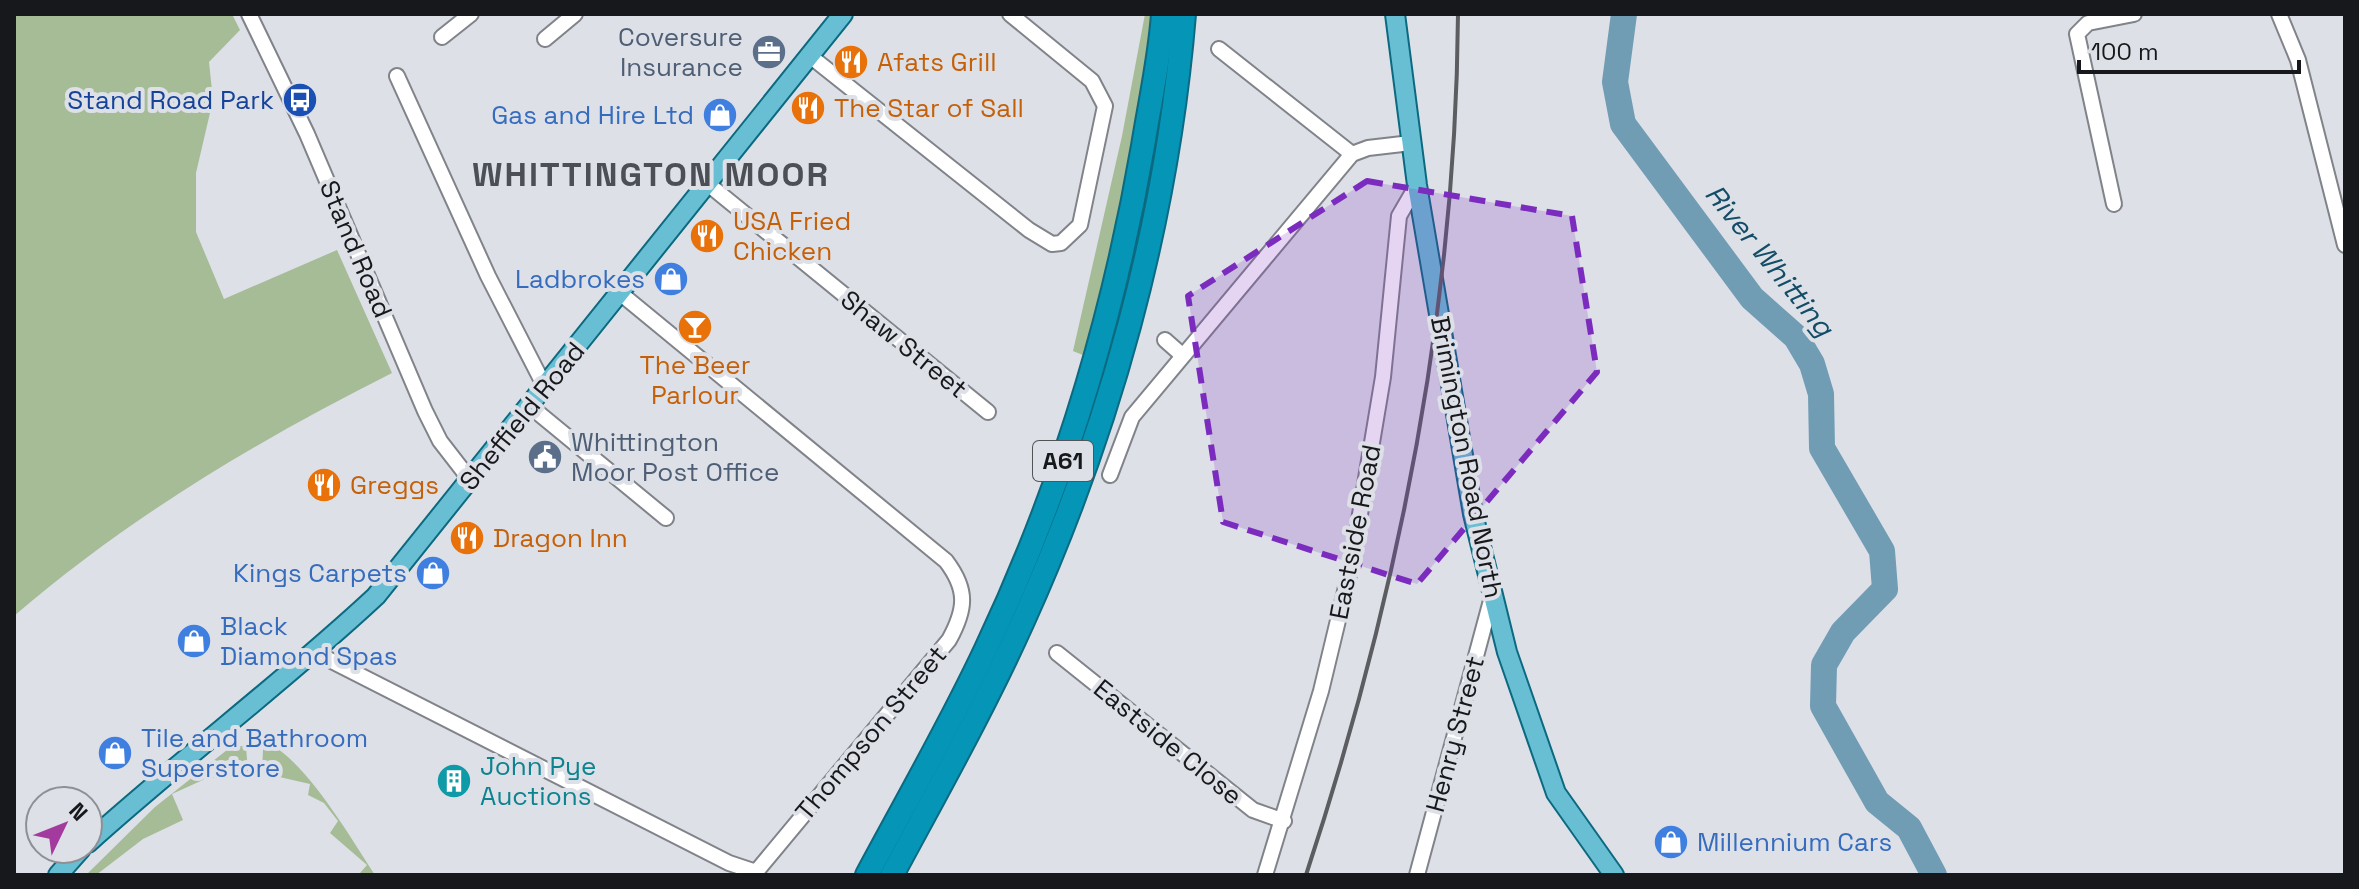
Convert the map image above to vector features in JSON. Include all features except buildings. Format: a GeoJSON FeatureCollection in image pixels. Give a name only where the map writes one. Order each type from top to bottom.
{"type":"FeatureCollection","features":[{"type":"Feature","properties":{"kind":"highway","name":"A61"},"geometry":{"type":"LineString","coordinates":[[867,875],[986,649],[1045,510],[1076,423],[1104,332],[1127,236],[1163,14]]}},
{"type":"Feature","properties":{"kind":"highway","name":"A61"},"geometry":{"type":"LineString","coordinates":[[892,875],[1022,622],[1098,429],[1141,280],[1172,116],[1184,14]]}},
{"type":"Feature","properties":{"kind":"main road","name":"Sheffield Road"},"geometry":{"type":"LineString","coordinates":[[104,829],[376,596],[531,407],[843,14]]}},
{"type":"Feature","properties":{"kind":"main road","name":"Brimington Road North"},"geometry":{"type":"LineString","coordinates":[[1395,14],[1417,185],[1473,514],[1507,652],[1556,793],[1614,875]]}},
{"type":"Feature","properties":{"kind":"street","name":"Stand Road"},"geometry":{"type":"LineString","coordinates":[[249,14],[312,147],[425,411],[440,441],[471,481]]}},
{"type":"Feature","properties":{"kind":"street"},"geometry":{"type":"LineString","coordinates":[[549,14],[560,27]]}},
{"type":"Feature","properties":{"kind":"street"},"geometry":{"type":"LineString","coordinates":[[545,39],[575,14]]}},
{"type":"Feature","properties":{"kind":"street"},"geometry":{"type":"LineString","coordinates":[[810,56],[1029,230],[1052,244],[1061,243],[1080,225],[1105,106],[1092,81],[1010,14]]}},
{"type":"Feature","properties":{"kind":"street"},"geometry":{"type":"LineString","coordinates":[[2114,204],[2077,34],[2088,23],[2134,14]]}},
{"type":"Feature","properties":{"kind":"street"},"geometry":{"type":"LineString","coordinates":[[2279,14],[2298,60],[2345,245]]}},
{"type":"Feature","properties":{"kind":"street"},"geometry":{"type":"LineString","coordinates":[[442,37],[461,17]]}},
{"type":"Feature","properties":{"kind":"street"},"geometry":{"type":"LineString","coordinates":[[1219,49],[1352,154]]}},
{"type":"Feature","properties":{"kind":"street"},"geometry":{"type":"LineString","coordinates":[[397,76],[488,276],[545,387]]}},
{"type":"Feature","properties":{"kind":"street"},"geometry":{"type":"LineString","coordinates":[[1110,475],[1132,417],[1352,154],[1368,148],[1411,143]]}},
{"type":"Feature","properties":{"kind":"street","name":"Shaw Street"},"geometry":{"type":"LineString","coordinates":[[708,184],[988,412]]}},
{"type":"Feature","properties":{"kind":"street","name":"Eastside Road"},"geometry":{"type":"LineString","coordinates":[[1265,875],[1284,821],[1321,691],[1352,562],[1383,377],[1399,216],[1417,185]]}},
{"type":"Feature","properties":{"kind":"street","name":"Thompson Street"},"geometry":{"type":"LineString","coordinates":[[314,652],[729,863],[756,872],[949,640],[961,619],[965,599],[962,585],[946,561],[620,293]]}},
{"type":"Feature","properties":{"kind":"street"},"geometry":{"type":"LineString","coordinates":[[1165,340],[1182,355]]}},
{"type":"Feature","properties":{"kind":"street"},"geometry":{"type":"LineString","coordinates":[[531,407],[666,518]]}},
{"type":"Feature","properties":{"kind":"street","name":"Henry Street"},"geometry":{"type":"LineString","coordinates":[[1417,875],[1493,592]]}},
{"type":"Feature","properties":{"kind":"street","name":"Eastside Close"},"geometry":{"type":"LineString","coordinates":[[1057,653],[1253,810],[1284,821]]}},
{"type":"Feature","properties":{"kind":"highlighted area"},"geometry":{"type":"Polygon","coordinates":[[[1367,181],[1572,216],[1597,372],[1417,584],[1223,522],[1188,296],[1367,181]]]}},
{"type":"Feature","properties":{"kind":"green space"},"geometry":{"type":"Polygon","coordinates":[[[14,14],[232,14],[240,30],[209,62],[213,100],[196,173],[196,232],[224,299],[337,250],[392,373],[292,426],[196,483],[103,546],[14,616],[14,14]]]}},
{"type":"Feature","properties":{"kind":"green space"},"geometry":{"type":"Polygon","coordinates":[[[1145,14],[1156,14],[1147,98],[1090,358],[1073,351],[1122,136],[1145,14]]]}},
{"type":"Feature","properties":{"kind":"green space"},"geometry":{"type":"Polygon","coordinates":[[[269,744],[283,753],[313,784],[375,875],[360,873],[367,865],[330,833],[338,821],[324,803],[308,795],[310,784],[262,773],[263,749],[269,744]]]}},
{"type":"Feature","properties":{"kind":"green space"},"geometry":{"type":"Polygon","coordinates":[[[232,746],[246,746],[248,773],[205,779],[172,794],[183,820],[143,839],[96,875],[86,875],[96,865],[104,865],[104,857],[155,807],[232,746]]]}},
{"type":"Feature","properties":{"kind":"waterway","name":"River Whitting"},"geometry":{"type":"LineString","coordinates":[[1624,14],[1615,82],[1623,124],[1752,298],[1796,337],[1812,364],[1821,394],[1822,448],[1882,551],[1885,589],[1843,632],[1824,665],[1823,706],[1877,802],[1909,828],[1934,875]]}},
{"type":"Feature","properties":{"kind":"railway"},"geometry":{"type":"LineString","coordinates":[[1306,875],[1368,665],[1394,558],[1415,450],[1433,342],[1446,232],[1455,123],[1458,14]]}},
{"type":"Feature","properties":{"kind":"place","name":"Coversure Insurance"},"geometry":{"type":"Point","coordinates":[769,52]}},
{"type":"Feature","properties":{"kind":"place","name":"Afats Grill"},"geometry":{"type":"Point","coordinates":[851,62]}},
{"type":"Feature","properties":{"kind":"place","name":"Stand Road Park"},"geometry":{"type":"Point","coordinates":[300,100]}},
{"type":"Feature","properties":{"kind":"place","name":"The Star of Sall"},"geometry":{"type":"Point","coordinates":[808,108]}},
{"type":"Feature","properties":{"kind":"place","name":"Gas and Hire Ltd"},"geometry":{"type":"Point","coordinates":[720,115]}},
{"type":"Feature","properties":{"kind":"place","name":"USA Fried Chicken"},"geometry":{"type":"Point","coordinates":[707,236]}},
{"type":"Feature","properties":{"kind":"place","name":"Ladbrokes"},"geometry":{"type":"Point","coordinates":[671,279]}},
{"type":"Feature","properties":{"kind":"place","name":"The Beer Parlour"},"geometry":{"type":"Point","coordinates":[695,327]}},
{"type":"Feature","properties":{"kind":"place","name":"Whittington Moor Post Office"},"geometry":{"type":"Point","coordinates":[545,457]}},
{"type":"Feature","properties":{"kind":"place","name":"Greggs"},"geometry":{"type":"Point","coordinates":[324,485]}},
{"type":"Feature","properties":{"kind":"place","name":"Dragon Inn"},"geometry":{"type":"Point","coordinates":[467,538]}},
{"type":"Feature","properties":{"kind":"place","name":"Kings Carpets"},"geometry":{"type":"Point","coordinates":[433,573]}},
{"type":"Feature","properties":{"kind":"place","name":"Black Diamond Spas"},"geometry":{"type":"Point","coordinates":[194,641]}},
{"type":"Feature","properties":{"kind":"place","name":"Tile and Bathroom Superstore"},"geometry":{"type":"Point","coordinates":[115,753]}},
{"type":"Feature","properties":{"kind":"place","name":"John Pye Auctions"},"geometry":{"type":"Point","coordinates":[454,781]}},
{"type":"Feature","properties":{"kind":"place","name":"Millennium Cars"},"geometry":{"type":"Point","coordinates":[1671,842]}},
{"type":"Feature","properties":{"kind":"district","name":"WHITTINGTON MOOR"},"geometry":{"type":"Point","coordinates":[651,174]}}]}
